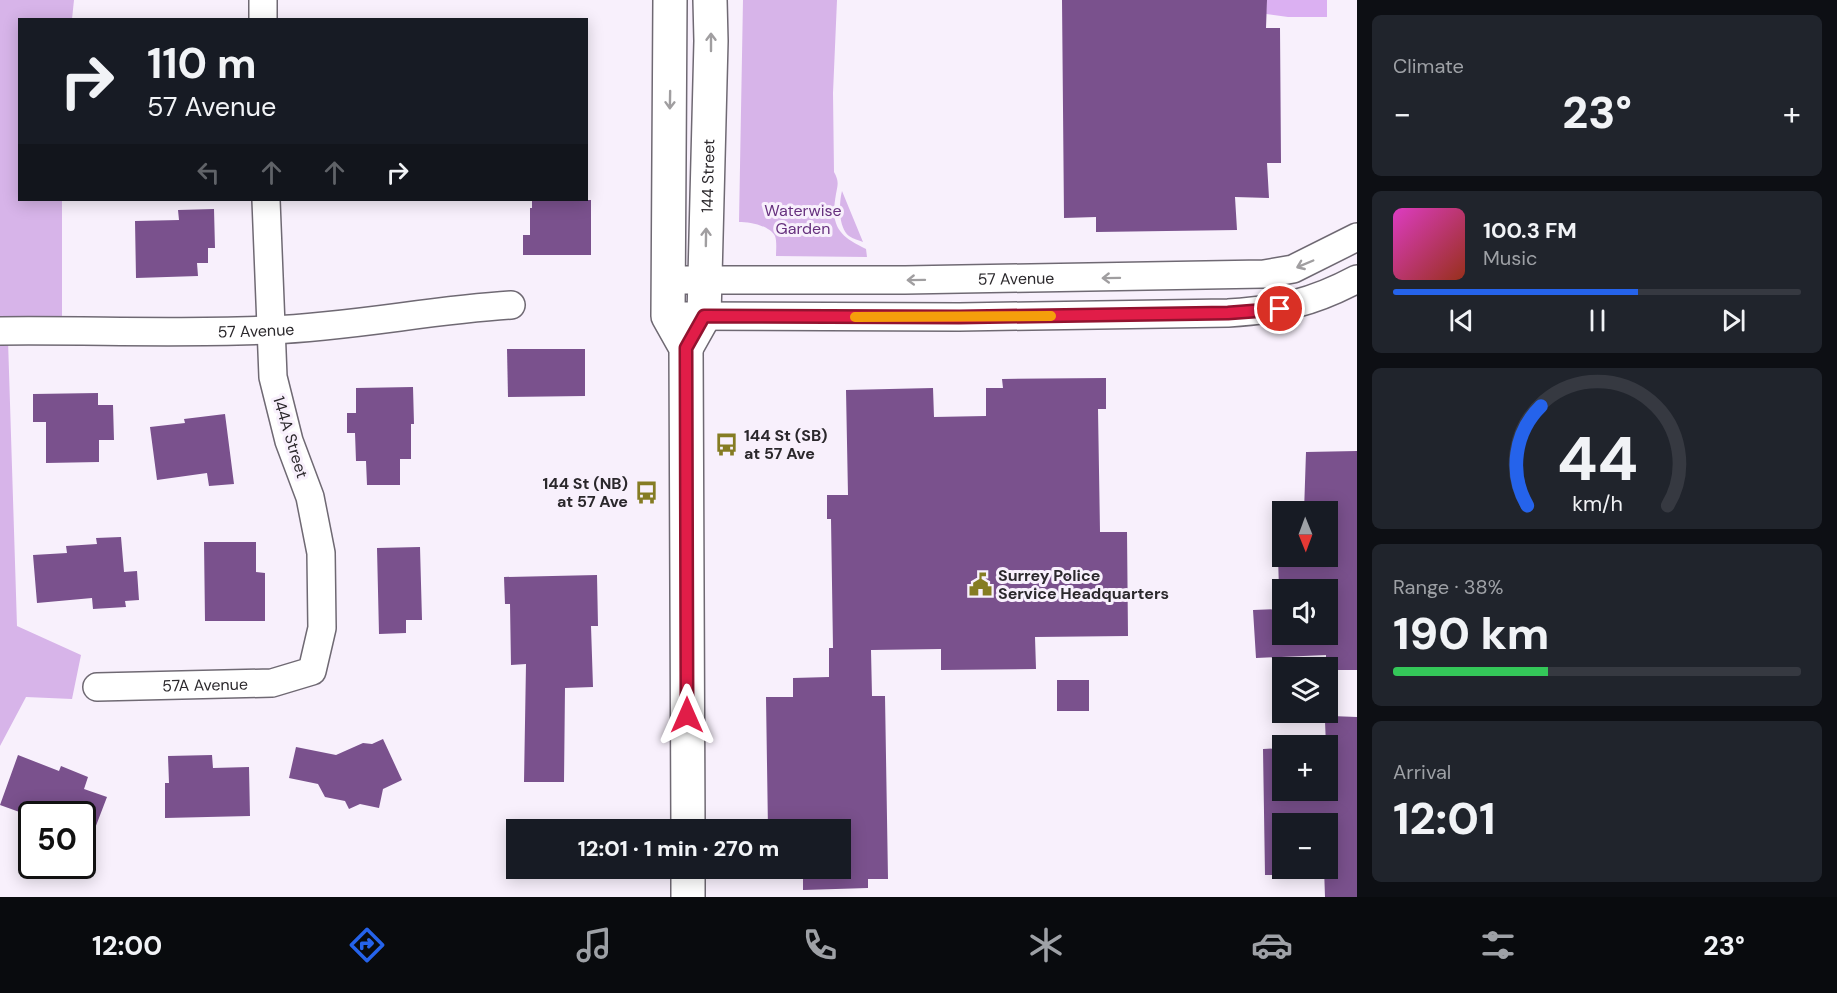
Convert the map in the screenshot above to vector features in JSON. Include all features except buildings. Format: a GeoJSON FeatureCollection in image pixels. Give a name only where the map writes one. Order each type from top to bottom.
{"type":"FeatureCollection","features":[{"type":"Feature","properties":{"kind":"main road","name":"144 Street"},"geometry":{"type":"LineString","coordinates":[[670,0],[668,316],[686,348],[688,819]]}},
{"type":"Feature","properties":{"kind":"main road","name":"144 Street"},"geometry":{"type":"LineString","coordinates":[[686,348],[704,316],[710,0]]}},
{"type":"Feature","properties":{"kind":"main road"},"geometry":{"type":"LineString","coordinates":[[688,879],[688,897]]}},
{"type":"Feature","properties":{"kind":"street"},"geometry":{"type":"LineString","coordinates":[[263,0],[263,18]]}},
{"type":"Feature","properties":{"kind":"street","name":"144A Street"},"geometry":{"type":"LineString","coordinates":[[266,201],[273,377],[289,441],[310,497],[321,553],[322,628],[312,671]]}},
{"type":"Feature","properties":{"kind":"street","name":"57 Avenue"},"geometry":{"type":"LineString","coordinates":[[668,280],[905,280],[1264,274],[1293,269],[1357,237]]}},
{"type":"Feature","properties":{"kind":"street"},"geometry":{"type":"LineString","coordinates":[[668,316],[959,317],[1267,311],[1318,298],[1357,279]]}},
{"type":"Feature","properties":{"kind":"street","name":"57 Avenue"},"geometry":{"type":"LineString","coordinates":[[0,332],[270,330],[366,322],[444,310],[511,305]]}},
{"type":"Feature","properties":{"kind":"street","name":"57A Avenue"},"geometry":{"type":"LineString","coordinates":[[97,687],[272,683],[312,671]]}},
{"type":"Feature","properties":{"kind":"green space"},"geometry":{"type":"Polygon","coordinates":[[[0,0],[74,0],[72,18],[18,18],[18,201],[62,201],[62,328],[0,328],[0,0]]]}},
{"type":"Feature","properties":{"kind":"green space","name":"Waterwise Garden"},"geometry":{"type":"Polygon","coordinates":[[[743,0],[837,0],[833,93],[834,172],[838,183],[834,215],[843,235],[866,249],[867,257],[776,256],[776,238],[772,232],[758,225],[739,222],[743,0]]]}},
{"type":"Feature","properties":{"kind":"green space"},"geometry":{"type":"Polygon","coordinates":[[[842,191],[863,242],[852,238],[845,232],[840,208],[842,191]]]}},
{"type":"Feature","properties":{"kind":"green space"},"geometry":{"type":"Polygon","coordinates":[[[0,340],[8,340],[17,626],[81,655],[72,699],[26,697],[0,746],[0,340]]]}},
{"type":"Feature","properties":{"kind":"shaded area"},"geometry":{"type":"Polygon","coordinates":[[[1267,0],[1327,0],[1327,17],[1288,17],[1266,14],[1267,0]]]}},
{"type":"Feature","properties":{"kind":"slow traffic"},"geometry":{"type":"LineString","coordinates":[[855,317],[1051,316]]}},
{"type":"Feature","properties":{"kind":"place","name":"144 St (SB) at 57 Ave"},"geometry":{"type":"Point","coordinates":[726,444]}},
{"type":"Feature","properties":{"kind":"place","name":"144 St (NB) at 57 Ave"},"geometry":{"type":"Point","coordinates":[646,492]}},
{"type":"Feature","properties":{"kind":"place","name":"Surrey Police Service Headquarters"},"geometry":{"type":"Point","coordinates":[980,584]}},
{"type":"Feature","properties":{"kind":"route"},"geometry":{"type":"LineString","coordinates":[[687,715],[686,348],[704,316],[959,317],[1228,313],[1280,309]]}}]}
